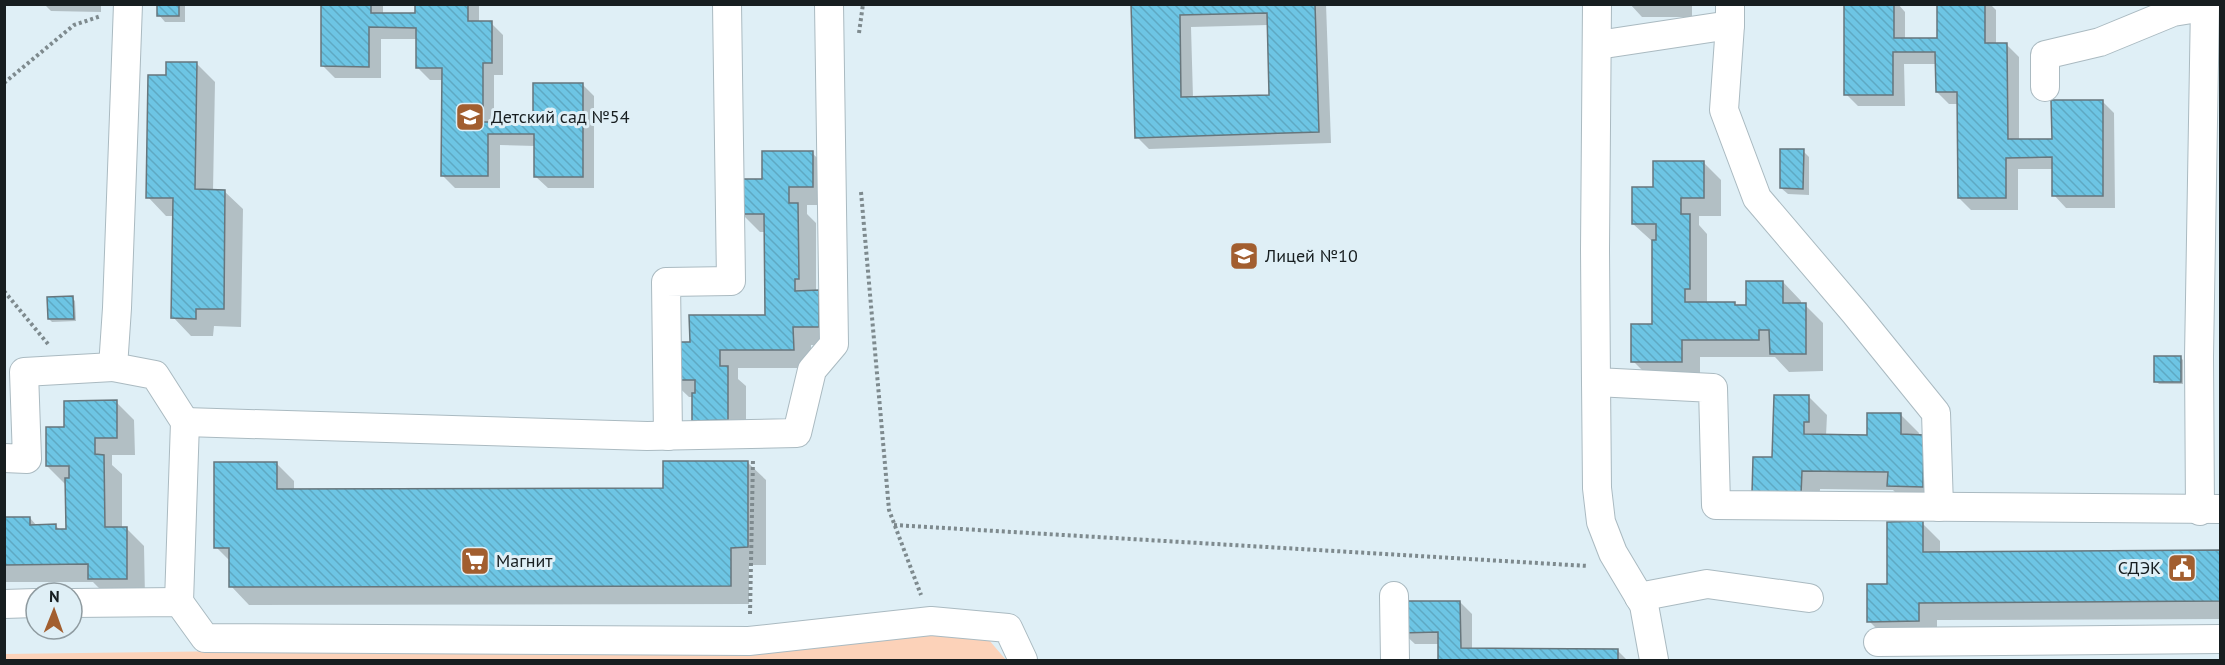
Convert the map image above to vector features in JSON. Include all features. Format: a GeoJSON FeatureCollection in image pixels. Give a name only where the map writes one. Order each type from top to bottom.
{"type":"FeatureCollection","features":[{"type":"Feature","properties":{"kind":"street"},"geometry":{"type":"LineString","coordinates":[[668,436],[666,282],[731,281],[727,4]]}},
{"type":"Feature","properties":{"kind":"street"},"geometry":{"type":"LineString","coordinates":[[185,422],[668,436],[797,433],[812,370],[834,344],[829,4]]}},
{"type":"Feature","properties":{"kind":"street"},"geometry":{"type":"LineString","coordinates":[[1598,4],[1595,249],[1597,488],[1601,522],[1612,553],[1644,605],[1654,660]]}},
{"type":"Feature","properties":{"kind":"street"},"geometry":{"type":"LineString","coordinates":[[113,367],[128,6]]}},
{"type":"Feature","properties":{"kind":"street"},"geometry":{"type":"LineString","coordinates":[[1596,382],[1713,388],[1716,505],[2210,510],[2210,355],[2204,6],[2173,12],[2100,42],[2044,55],[2045,87]]}},
{"type":"Feature","properties":{"kind":"street"},"geometry":{"type":"LineString","coordinates":[[1598,45],[1730,15],[1724,110],[1757,198],[1936,413],[1938,507]]}},
{"type":"Feature","properties":{"kind":"street"},"geometry":{"type":"LineString","coordinates":[[4,458],[27,459],[24,372],[113,367],[155,375],[185,422],[179,602],[205,638],[749,641],[931,621],[1008,628],[1023,660]]}},
{"type":"Feature","properties":{"kind":"street"},"geometry":{"type":"LineString","coordinates":[[1639,597],[1707,584],[1809,598]]}},
{"type":"Feature","properties":{"kind":"street"},"geometry":{"type":"LineString","coordinates":[[1394,596],[1395,660]]}},
{"type":"Feature","properties":{"kind":"street"},"geometry":{"type":"LineString","coordinates":[[84,603],[179,602]]}},
{"type":"Feature","properties":{"kind":"street"},"geometry":{"type":"LineString","coordinates":[[4,604],[24,603]]}},
{"type":"Feature","properties":{"kind":"street"},"geometry":{"type":"LineString","coordinates":[[1878,642],[2220,639]]}},
{"type":"Feature","properties":{"kind":"path"},"geometry":{"type":"LineString","coordinates":[[858,39],[863,4]]}},
{"type":"Feature","properties":{"kind":"path"},"geometry":{"type":"LineString","coordinates":[[4,83],[74,25],[128,6]]}},
{"type":"Feature","properties":{"kind":"path"},"geometry":{"type":"LineString","coordinates":[[861,190],[889,510],[931,621]]}},
{"type":"Feature","properties":{"kind":"path"},"geometry":{"type":"LineString","coordinates":[[4,291],[70,369]]}},
{"type":"Feature","properties":{"kind":"path"},"geometry":{"type":"LineString","coordinates":[[749,641],[754,434]]}},
{"type":"Feature","properties":{"kind":"path"},"geometry":{"type":"LineString","coordinates":[[894,525],[1622,568]]}},
{"type":"Feature","properties":{"kind":"shaded area"},"geometry":{"type":"Polygon","coordinates":[[[900,632],[989,640],[1006,660],[5,660],[4,654],[828,643],[900,632]]]}},
{"type":"Feature","properties":{"kind":"building"},"geometry":{"type":"Polygon","coordinates":[[[157,4],[179,4],[179,16],[157,16],[157,4]]]}},
{"type":"Feature","properties":{"kind":"building"},"geometry":{"type":"Polygon","coordinates":[[[321,4],[371,4],[371,13],[415,13],[415,4],[468,4],[468,21],[492,21],[492,63],[483,63],[483,122],[533,122],[533,83],[583,83],[583,177],[534,177],[534,134],[488,134],[488,176],[441,176],[442,68],[416,68],[416,28],[369,27],[369,67],[321,66],[321,4]]]}},
{"type":"Feature","properties":{"kind":"building"},"geometry":{"type":"Polygon","coordinates":[[[1131,4],[1315,4],[1319,132],[1135,138],[1131,4]],[[1267,13],[1180,15],[1181,97],[1269,95],[1267,13]]]}},
{"type":"Feature","properties":{"kind":"building"},"geometry":{"type":"Polygon","coordinates":[[[1844,4],[1894,4],[1894,38],[1937,38],[1937,4],[1985,4],[1985,43],[2007,43],[2008,139],[2052,139],[2051,100],[2103,100],[2103,196],[2052,196],[2052,157],[2006,158],[2006,198],[1958,198],[1957,92],[1936,92],[1935,52],[1893,52],[1893,95],[1844,95],[1844,4]]]}},
{"type":"Feature","properties":{"kind":"building"},"geometry":{"type":"Polygon","coordinates":[[[166,62],[197,62],[195,189],[225,190],[224,309],[196,309],[196,319],[171,318],[173,198],[146,198],[148,75],[166,75],[166,62]]]}},
{"type":"Feature","properties":{"kind":"building"},"geometry":{"type":"Polygon","coordinates":[[[1780,149],[1804,149],[1803,189],[1780,188],[1780,149]]]}},
{"type":"Feature","properties":{"kind":"building"},"geometry":{"type":"Polygon","coordinates":[[[762,151],[813,151],[813,187],[789,187],[789,203],[798,203],[799,279],[795,279],[795,291],[819,290],[819,327],[793,327],[794,350],[720,350],[720,366],[728,366],[728,420],[692,421],[692,393],[695,393],[695,380],[669,380],[669,342],[690,342],[689,315],[765,315],[764,214],[740,214],[740,179],[762,179],[762,151]]]}},
{"type":"Feature","properties":{"kind":"building"},"geometry":{"type":"Polygon","coordinates":[[[1653,161],[1704,161],[1704,198],[1681,198],[1681,214],[1690,214],[1690,289],[1685,289],[1685,302],[1735,302],[1735,305],[1746,305],[1746,281],[1783,281],[1783,303],[1806,303],[1806,354],[1770,354],[1769,330],[1759,330],[1759,340],[1682,340],[1682,362],[1631,362],[1631,324],[1652,324],[1652,240],[1656,240],[1656,224],[1632,224],[1632,187],[1653,187],[1653,161]]]}},
{"type":"Feature","properties":{"kind":"building"},"geometry":{"type":"Polygon","coordinates":[[[73,296],[74,319],[48,319],[47,297],[73,296]]]}},
{"type":"Feature","properties":{"kind":"building"},"geometry":{"type":"Polygon","coordinates":[[[2154,356],[2181,356],[2181,382],[2154,382],[2154,356]]]}},
{"type":"Feature","properties":{"kind":"building"},"geometry":{"type":"Polygon","coordinates":[[[1774,395],[1809,395],[1809,422],[1804,422],[1804,434],[1867,435],[1867,413],[1901,413],[1901,434],[1924,435],[1923,487],[1887,486],[1888,472],[1802,471],[1801,495],[1752,494],[1753,457],[1772,457],[1774,395]]]}},
{"type":"Feature","properties":{"kind":"building"},"geometry":{"type":"Polygon","coordinates":[[[117,400],[117,438],[95,438],[95,454],[104,455],[105,527],[127,527],[127,579],[88,579],[88,564],[4,565],[4,517],[30,517],[30,525],[56,524],[56,529],[66,529],[65,478],[69,478],[69,466],[46,466],[46,427],[64,427],[64,401],[117,400]]]}},
{"type":"Feature","properties":{"kind":"building"},"geometry":{"type":"Polygon","coordinates":[[[663,461],[748,461],[748,547],[731,548],[731,586],[229,587],[229,548],[214,548],[214,462],[277,462],[277,489],[663,488],[663,461]]]}},
{"type":"Feature","properties":{"kind":"building"},"geometry":{"type":"Polygon","coordinates":[[[1923,521],[1923,552],[2220,550],[2220,601],[1919,603],[1919,621],[1867,622],[1867,584],[1887,584],[1887,522],[1923,521]]]}},
{"type":"Feature","properties":{"kind":"building"},"geometry":{"type":"Polygon","coordinates":[[[1401,601],[1460,601],[1461,648],[1618,649],[1618,660],[1438,660],[1438,632],[1401,633],[1401,601]]]}},
{"type":"Feature","properties":{"kind":"place","name":"Детский сад №54"},"geometry":{"type":"Point","coordinates":[470,117]}},
{"type":"Feature","properties":{"kind":"place","name":"Лицей №10"},"geometry":{"type":"Point","coordinates":[1244,256]}},
{"type":"Feature","properties":{"kind":"place","name":"Магнит"},"geometry":{"type":"Point","coordinates":[475,561]}},
{"type":"Feature","properties":{"kind":"place","name":"СДЭК"},"geometry":{"type":"Point","coordinates":[2182,568]}}]}
